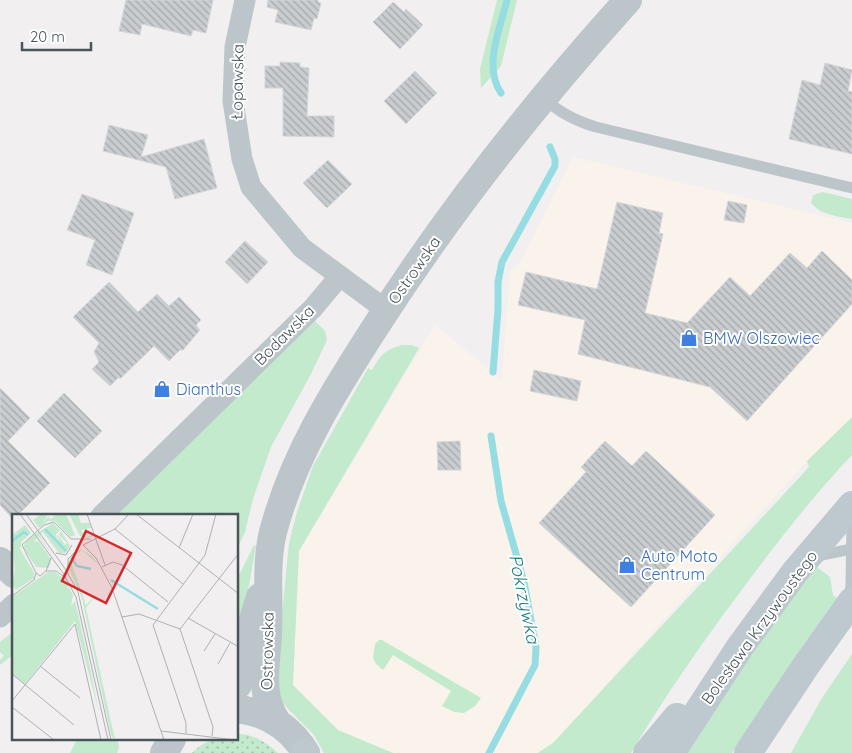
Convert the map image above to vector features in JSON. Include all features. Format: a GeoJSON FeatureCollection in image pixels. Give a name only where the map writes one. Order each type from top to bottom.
{"type":"FeatureCollection","features":[{"type":"Feature","properties":{"kind":"main road","name":"Bolesława Krzywoustego"},"geometry":{"type":"LineString","coordinates":[[671,753],[740,647],[796,572],[852,505]]}},
{"type":"Feature","properties":{"kind":"main road"},"geometry":{"type":"LineString","coordinates":[[748,753],[849,605]]}},
{"type":"Feature","properties":{"kind":"main road"},"geometry":{"type":"LineString","coordinates":[[647,753],[704,685],[740,647]]}},
{"type":"Feature","properties":{"kind":"main road"},"geometry":{"type":"LineString","coordinates":[[771,753],[784,716],[807,664]]}},
{"type":"Feature","properties":{"kind":"street","name":"Łopawska"},"geometry":{"type":"LineString","coordinates":[[245,0],[235,47],[233,101],[242,159],[251,187],[302,248],[339,277]]}},
{"type":"Feature","properties":{"kind":"street","name":"Ostrowska"},"geometry":{"type":"LineString","coordinates":[[239,681],[250,629],[267,577],[273,534],[290,478],[312,432],[386,310],[460,204],[544,98],[628,0]]}},
{"type":"Feature","properties":{"kind":"street"},"geometry":{"type":"LineString","coordinates":[[339,277],[386,310]]}},
{"type":"Feature","properties":{"kind":"street","name":"Bodawska"},"geometry":{"type":"LineString","coordinates":[[103,514],[313,308],[339,277]]}},
{"type":"Feature","properties":{"kind":"street"},"geometry":{"type":"LineString","coordinates":[[0,561],[12,572]]}},
{"type":"Feature","properties":{"kind":"street","name":"Ostrowska"},"geometry":{"type":"LineString","coordinates":[[267,577],[269,627],[265,692],[277,722]]}},
{"type":"Feature","properties":{"kind":"street"},"geometry":{"type":"LineString","coordinates":[[0,617],[12,606]]}},
{"type":"Feature","properties":{"kind":"street"},"geometry":{"type":"LineString","coordinates":[[239,709],[258,713],[277,722],[288,730],[306,753]]}},
{"type":"Feature","properties":{"kind":"street"},"geometry":{"type":"LineString","coordinates":[[155,740],[158,753]]}},
{"type":"Feature","properties":{"kind":"street"},"geometry":{"type":"LineString","coordinates":[[164,753],[171,740]]}},
{"type":"Feature","properties":{"kind":"lane"},"geometry":{"type":"LineString","coordinates":[[544,98],[555,108],[581,123],[852,188]]}},
{"type":"Feature","properties":{"kind":"lane"},"geometry":{"type":"LineString","coordinates":[[849,605],[852,520]]}},
{"type":"Feature","properties":{"kind":"lane"},"geometry":{"type":"LineString","coordinates":[[796,572],[810,560],[822,554],[852,549]]}},
{"type":"Feature","properties":{"kind":"shaded area"},"geometry":{"type":"Polygon","coordinates":[[[573,157],[852,223],[852,417],[807,461],[552,744],[538,753],[393,753],[338,730],[293,685],[299,551],[435,325],[502,380],[510,271],[520,263],[573,157]]]}},
{"type":"Feature","properties":{"kind":"green space"},"geometry":{"type":"Polygon","coordinates":[[[497,0],[517,0],[501,66],[481,88],[480,69],[497,0]]]}},
{"type":"Feature","properties":{"kind":"green space"},"geometry":{"type":"Polygon","coordinates":[[[823,192],[852,199],[852,219],[830,214],[815,207],[811,203],[813,195],[823,192]]]}},
{"type":"Feature","properties":{"kind":"green space"},"geometry":{"type":"Polygon","coordinates":[[[314,320],[325,331],[327,340],[311,374],[271,447],[253,499],[245,532],[239,545],[239,514],[115,514],[314,320]]]}},
{"type":"Feature","properties":{"kind":"green space"},"geometry":{"type":"Polygon","coordinates":[[[402,345],[412,345],[419,348],[299,551],[293,685],[338,730],[393,753],[324,753],[314,735],[281,700],[276,677],[289,543],[297,512],[313,466],[368,368],[372,370],[384,354],[402,345]]]}},
{"type":"Feature","properties":{"kind":"green space"},"geometry":{"type":"Polygon","coordinates":[[[852,417],[852,455],[797,518],[746,584],[686,667],[631,753],[538,753],[554,742],[809,467],[807,461],[852,417]]]}},
{"type":"Feature","properties":{"kind":"green space"},"geometry":{"type":"Polygon","coordinates":[[[254,545],[256,546],[239,640],[239,575],[254,545]]]}},
{"type":"Feature","properties":{"kind":"green space"},"geometry":{"type":"Polygon","coordinates":[[[817,567],[830,577],[833,595],[837,598],[803,645],[732,753],[687,753],[739,672],[777,618],[817,567]]]}},
{"type":"Feature","properties":{"kind":"green space"},"geometry":{"type":"Polygon","coordinates":[[[12,633],[12,656],[0,665],[0,660],[4,656],[0,652],[0,642],[12,633]]]}},
{"type":"Feature","properties":{"kind":"green space"},"geometry":{"type":"Polygon","coordinates":[[[379,640],[481,698],[475,706],[464,713],[454,712],[442,706],[451,691],[393,655],[383,670],[376,664],[373,658],[375,644],[379,640]]]}},
{"type":"Feature","properties":{"kind":"green space"},"geometry":{"type":"Polygon","coordinates":[[[852,654],[852,753],[791,753],[822,698],[852,654]]]}},
{"type":"Feature","properties":{"kind":"green space"},"geometry":{"type":"Polygon","coordinates":[[[239,734],[249,735],[269,745],[278,753],[192,753],[213,740],[239,740],[239,734]]]}},
{"type":"Feature","properties":{"kind":"green space"},"geometry":{"type":"Polygon","coordinates":[[[76,740],[117,740],[119,744],[117,753],[70,753],[76,740]]]}},
{"type":"Feature","properties":{"kind":"building"},"geometry":{"type":"Polygon","coordinates":[[[126,0],[213,0],[206,33],[193,30],[191,36],[142,24],[140,35],[119,31],[126,0]]]}},
{"type":"Feature","properties":{"kind":"building"},"geometry":{"type":"Polygon","coordinates":[[[268,0],[318,0],[321,3],[317,19],[314,18],[311,30],[275,22],[278,10],[267,7],[268,0]]]}},
{"type":"Feature","properties":{"kind":"building"},"geometry":{"type":"Polygon","coordinates":[[[393,2],[404,12],[406,9],[423,25],[400,49],[373,22],[393,2]]]}},
{"type":"Feature","properties":{"kind":"building"},"geometry":{"type":"Polygon","coordinates":[[[280,62],[300,63],[300,67],[309,68],[307,116],[334,116],[334,137],[283,136],[283,88],[265,88],[265,66],[280,66],[280,62]]]}},
{"type":"Feature","properties":{"kind":"building"},"geometry":{"type":"Polygon","coordinates":[[[825,63],[852,70],[848,91],[852,92],[852,154],[789,139],[802,80],[820,85],[825,63]]]}},
{"type":"Feature","properties":{"kind":"building"},"geometry":{"type":"Polygon","coordinates":[[[415,71],[437,93],[406,124],[384,101],[415,71]]]}},
{"type":"Feature","properties":{"kind":"building"},"geometry":{"type":"Polygon","coordinates":[[[109,125],[148,135],[141,157],[204,139],[217,188],[175,199],[166,167],[103,151],[109,125]]]}},
{"type":"Feature","properties":{"kind":"building"},"geometry":{"type":"Polygon","coordinates":[[[328,160],[352,184],[327,208],[303,183],[328,160]]]}},
{"type":"Feature","properties":{"kind":"building"},"geometry":{"type":"Polygon","coordinates":[[[82,194],[134,213],[112,275],[86,265],[95,240],[67,230],[82,194]]]}},
{"type":"Feature","properties":{"kind":"building"},"geometry":{"type":"Polygon","coordinates":[[[728,201],[747,205],[744,223],[724,220],[728,201]]]}},
{"type":"Feature","properties":{"kind":"building"},"geometry":{"type":"Polygon","coordinates":[[[617,202],[663,213],[659,233],[663,234],[645,313],[687,323],[730,277],[750,296],[790,253],[807,268],[822,251],[852,280],[852,304],[747,421],[710,387],[578,354],[585,320],[518,305],[526,272],[597,289],[617,202]]]}},
{"type":"Feature","properties":{"kind":"building"},"geometry":{"type":"Polygon","coordinates":[[[245,241],[268,262],[247,284],[225,262],[245,241]]]}},
{"type":"Feature","properties":{"kind":"building"},"geometry":{"type":"Polygon","coordinates":[[[109,282],[138,312],[157,294],[169,306],[179,297],[201,320],[196,325],[200,330],[183,350],[180,350],[169,361],[154,346],[120,379],[119,377],[110,386],[92,369],[99,362],[94,352],[99,343],[73,317],[109,282]]]}},
{"type":"Feature","properties":{"kind":"building"},"geometry":{"type":"Polygon","coordinates":[[[534,370],[581,381],[577,401],[530,391],[534,370]]]}},
{"type":"Feature","properties":{"kind":"building"},"geometry":{"type":"Polygon","coordinates":[[[0,388],[30,418],[8,441],[50,483],[19,514],[12,514],[12,518],[0,505],[0,388]]]}},
{"type":"Feature","properties":{"kind":"building"},"geometry":{"type":"Polygon","coordinates":[[[64,393],[102,431],[75,458],[37,421],[64,393]]]}},
{"type":"Feature","properties":{"kind":"building"},"geometry":{"type":"Polygon","coordinates":[[[460,441],[461,470],[438,470],[437,442],[460,441]]]}},
{"type":"Feature","properties":{"kind":"building","name":"Auto Moto Centrum"},"geometry":{"type":"Polygon","coordinates":[[[605,441],[632,466],[646,451],[715,515],[631,607],[539,523],[586,472],[581,467],[605,441]]]}},
{"type":"Feature","properties":{"kind":"waterway","name":"Pokrzywka"},"geometry":{"type":"LineString","coordinates":[[501,93],[493,71],[493,60],[497,35],[507,0]]}},
{"type":"Feature","properties":{"kind":"waterway","name":"Pokrzywka"},"geometry":{"type":"LineString","coordinates":[[493,372],[498,282],[502,262],[555,166],[555,159],[550,147]]}},
{"type":"Feature","properties":{"kind":"waterway","name":"Pokrzywka"},"geometry":{"type":"LineString","coordinates":[[489,753],[535,665],[536,648],[524,582],[501,501],[491,436]]}},
{"type":"Feature","properties":{"kind":"place","name":"BMW Olszowiec"},"geometry":{"type":"Point","coordinates":[689,338]}},
{"type":"Feature","properties":{"kind":"place","name":"Dianthus"},"geometry":{"type":"Point","coordinates":[162,389]}},
{"type":"Feature","properties":{"kind":"place","name":"Auto Moto Centrum"},"geometry":{"type":"Point","coordinates":[627,565]}}]}
